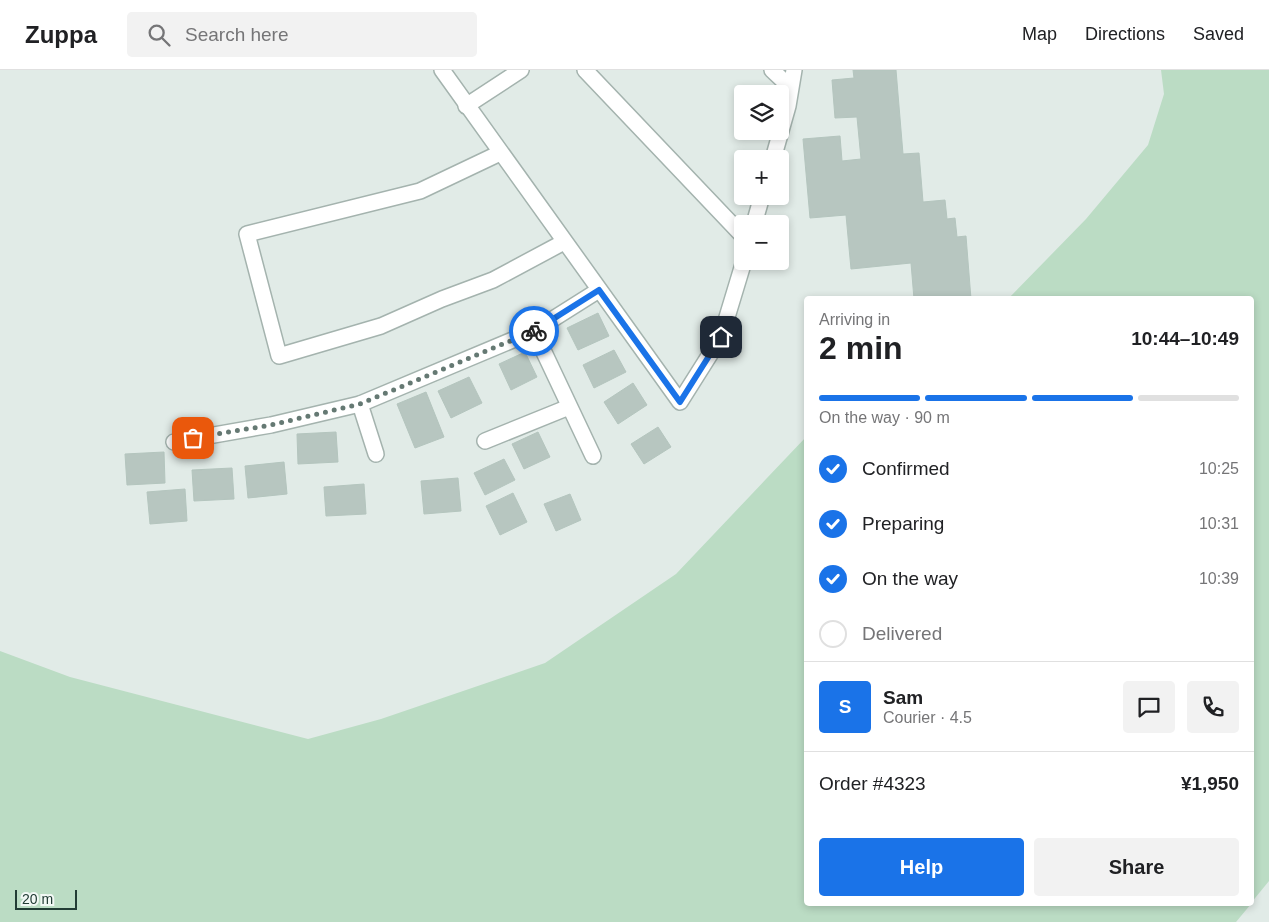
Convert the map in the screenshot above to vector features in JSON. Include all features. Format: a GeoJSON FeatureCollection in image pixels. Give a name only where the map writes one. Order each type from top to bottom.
{"type":"FeatureCollection","features":[{"type":"Feature","properties":{"kind":"street"},"geometry":{"type":"LineString","coordinates":[[442,70],[680,402],[721,337],[741,270]]}},
{"type":"Feature","properties":{"kind":"street"},"geometry":{"type":"LineString","coordinates":[[466,106],[521,70]]}},
{"type":"Feature","properties":{"kind":"street"},"geometry":{"type":"LineString","coordinates":[[585,70],[734,227]]}},
{"type":"Feature","properties":{"kind":"street"},"geometry":{"type":"LineString","coordinates":[[772,70],[790,87]]}},
{"type":"Feature","properties":{"kind":"street"},"geometry":{"type":"LineString","coordinates":[[776,150],[788,106],[794,70]]}},
{"type":"Feature","properties":{"kind":"street"},"geometry":{"type":"LineString","coordinates":[[500,153],[420,191],[247,234],[279,356],[381,326],[442,299],[493,280],[564,242]]}},
{"type":"Feature","properties":{"kind":"street"},"geometry":{"type":"LineString","coordinates":[[174,442],[271,425],[360,404],[534,331],[599,290]]}},
{"type":"Feature","properties":{"kind":"street"},"geometry":{"type":"LineString","coordinates":[[534,331],[593,456]]}},
{"type":"Feature","properties":{"kind":"street"},"geometry":{"type":"LineString","coordinates":[[360,404],[376,454]]}},
{"type":"Feature","properties":{"kind":"street"},"geometry":{"type":"LineString","coordinates":[[485,441],[569,407]]}},
{"type":"Feature","properties":{"kind":"green space"},"geometry":{"type":"Polygon","coordinates":[[[1161,70],[1269,70],[1269,881],[1254,899],[1254,296],[1011,296],[1086,219],[1148,145],[1164,94],[1161,70]]]}},
{"type":"Feature","properties":{"kind":"green space"},"geometry":{"type":"Polygon","coordinates":[[[804,439],[804,906],[1249,906],[1236,922],[0,922],[0,651],[70,677],[308,739],[381,719],[545,663],[676,574],[804,439]]]}},
{"type":"Feature","properties":{"kind":"building"},"geometry":{"type":"Polygon","coordinates":[[[853,70],[896,70],[903,154],[919,153],[923,202],[945,200],[947,219],[955,218],[957,237],[966,236],[971,296],[914,296],[911,263],[851,269],[846,215],[810,218],[803,139],[840,136],[842,161],[861,159],[857,117],[835,118],[832,80],[854,78],[853,70]]]}},
{"type":"Feature","properties":{"kind":"building"},"geometry":{"type":"Polygon","coordinates":[[[598,313],[609,336],[578,350],[567,328],[598,313]]]}},
{"type":"Feature","properties":{"kind":"building"},"geometry":{"type":"Polygon","coordinates":[[[614,350],[626,372],[594,388],[583,365],[614,350]]]}},
{"type":"Feature","properties":{"kind":"building"},"geometry":{"type":"Polygon","coordinates":[[[525,352],[537,377],[511,390],[499,364],[525,352]]]}},
{"type":"Feature","properties":{"kind":"building"},"geometry":{"type":"Polygon","coordinates":[[[469,377],[482,403],[451,418],[438,391],[469,377]]]}},
{"type":"Feature","properties":{"kind":"building"},"geometry":{"type":"Polygon","coordinates":[[[633,383],[647,405],[618,424],[604,402],[633,383]]]}},
{"type":"Feature","properties":{"kind":"building"},"geometry":{"type":"Polygon","coordinates":[[[426,392],[444,437],[415,448],[397,404],[426,392]]]}},
{"type":"Feature","properties":{"kind":"building"},"geometry":{"type":"Polygon","coordinates":[[[658,427],[671,447],[644,464],[631,444],[658,427]]]}},
{"type":"Feature","properties":{"kind":"building"},"geometry":{"type":"Polygon","coordinates":[[[336,432],[338,462],[298,464],[297,434],[336,432]]]}},
{"type":"Feature","properties":{"kind":"building"},"geometry":{"type":"Polygon","coordinates":[[[538,432],[550,457],[524,469],[512,444],[538,432]]]}},
{"type":"Feature","properties":{"kind":"building"},"geometry":{"type":"Polygon","coordinates":[[[164,452],[165,483],[127,485],[125,454],[164,452]]]}},
{"type":"Feature","properties":{"kind":"building"},"geometry":{"type":"Polygon","coordinates":[[[504,459],[515,480],[485,495],[474,473],[504,459]]]}},
{"type":"Feature","properties":{"kind":"building"},"geometry":{"type":"Polygon","coordinates":[[[284,462],[287,494],[248,498],[245,466],[284,462]]]}},
{"type":"Feature","properties":{"kind":"building"},"geometry":{"type":"Polygon","coordinates":[[[232,468],[234,499],[194,501],[192,470],[232,468]]]}},
{"type":"Feature","properties":{"kind":"building"},"geometry":{"type":"Polygon","coordinates":[[[458,478],[461,511],[424,514],[421,481],[458,478]]]}},
{"type":"Feature","properties":{"kind":"building"},"geometry":{"type":"Polygon","coordinates":[[[364,484],[366,514],[326,516],[324,487],[364,484]]]}},
{"type":"Feature","properties":{"kind":"building"},"geometry":{"type":"Polygon","coordinates":[[[185,489],[187,521],[150,524],[147,492],[185,489]]]}},
{"type":"Feature","properties":{"kind":"building"},"geometry":{"type":"Polygon","coordinates":[[[513,493],[527,522],[500,535],[486,506],[513,493]]]}},
{"type":"Feature","properties":{"kind":"building"},"geometry":{"type":"Polygon","coordinates":[[[570,494],[581,520],[556,531],[544,504],[570,494]]]}},
{"type":"Feature","properties":{"kind":"way so far"},"geometry":{"type":"LineString","coordinates":[[193,438],[271,425],[360,404],[534,331]]}},
{"type":"Feature","properties":{"kind":"route"},"geometry":{"type":"LineString","coordinates":[[534,331],[599,290],[680,402],[721,337]]}}]}
